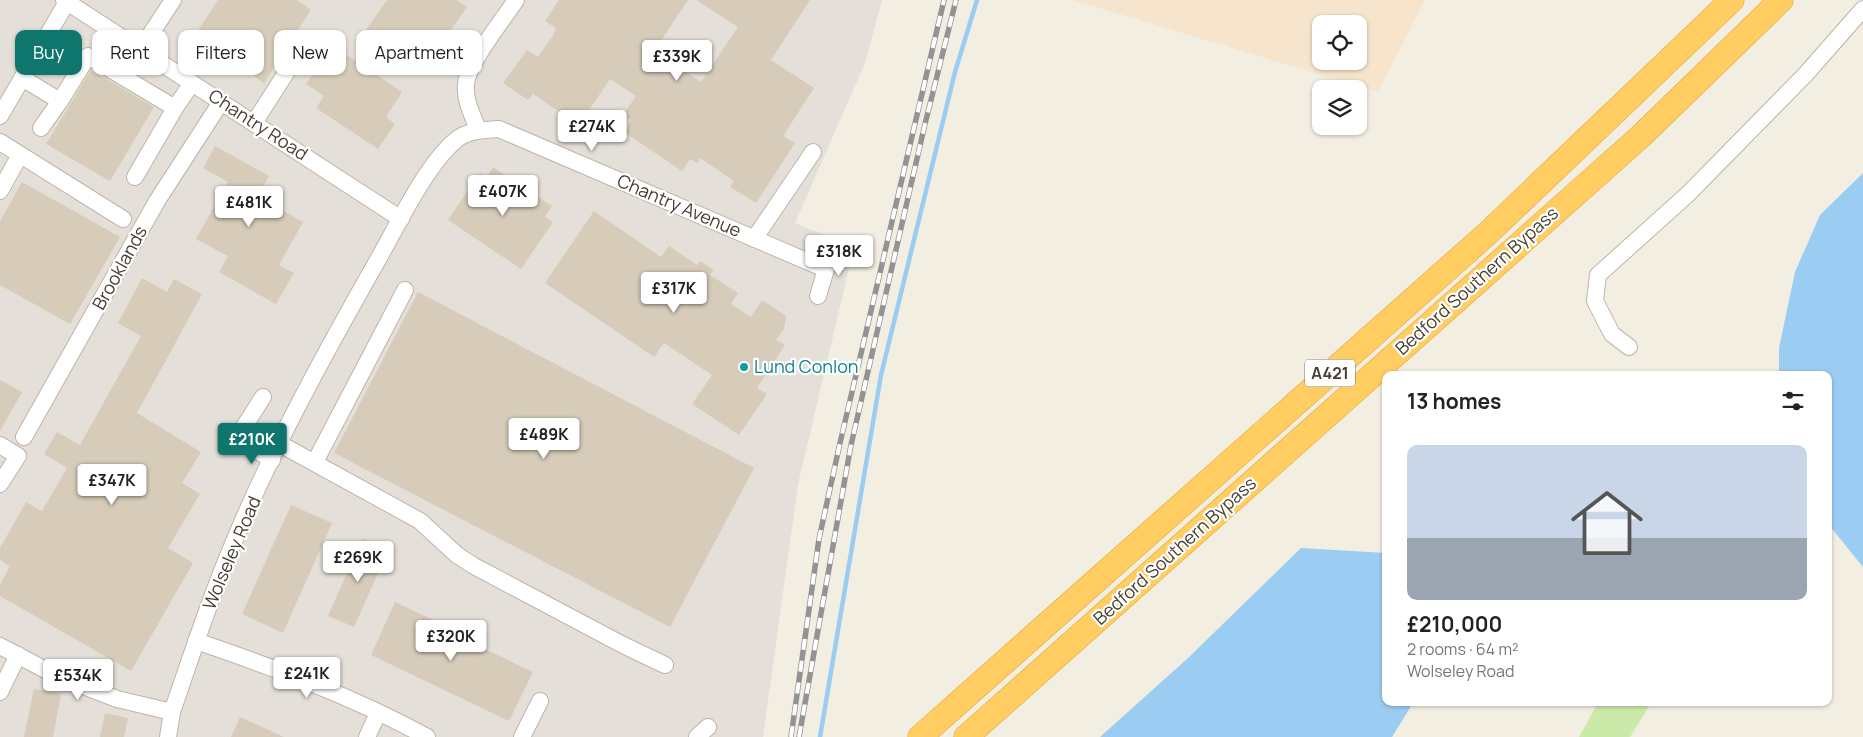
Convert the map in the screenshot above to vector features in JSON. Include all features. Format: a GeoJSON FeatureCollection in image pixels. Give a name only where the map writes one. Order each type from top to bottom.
{"type":"FeatureCollection","features":[{"type":"Feature","properties":{"kind":"highway","name":"Bedford Southern Bypass"},"geometry":{"type":"LineString","coordinates":[[920,737],[1488,233],[1732,0]]}},
{"type":"Feature","properties":{"kind":"highway","name":"Bedford Southern Bypass"},"geometry":{"type":"LineString","coordinates":[[966,737],[1641,136],[1781,0]]}},
{"type":"Feature","properties":{"kind":"street"},"geometry":{"type":"LineString","coordinates":[[153,30],[173,0]]}},
{"type":"Feature","properties":{"kind":"street"},"geometry":{"type":"LineString","coordinates":[[478,130],[469,105],[466,85],[470,70],[516,0]]}},
{"type":"Feature","properties":{"kind":"street"},"geometry":{"type":"LineString","coordinates":[[0,116],[66,1]]}},
{"type":"Feature","properties":{"kind":"street","name":"Chantry Road"},"geometry":{"type":"LineString","coordinates":[[66,1],[111,30]]}},
{"type":"Feature","properties":{"kind":"street"},"geometry":{"type":"LineString","coordinates":[[1629,347],[1612,334],[1595,301],[1598,275],[1688,194],[1805,75],[1863,9]]}},
{"type":"Feature","properties":{"kind":"street"},"geometry":{"type":"LineString","coordinates":[[41,128],[88,56],[175,108]]}},
{"type":"Feature","properties":{"kind":"street","name":"Chantry Road"},"geometry":{"type":"LineString","coordinates":[[168,67],[401,219]]}},
{"type":"Feature","properties":{"kind":"street"},"geometry":{"type":"LineString","coordinates":[[254,123],[285,75]]}},
{"type":"Feature","properties":{"kind":"street"},"geometry":{"type":"LineString","coordinates":[[22,78],[60,101]]}},
{"type":"Feature","properties":{"kind":"street"},"geometry":{"type":"LineString","coordinates":[[135,177],[175,108],[192,83]]}},
{"type":"Feature","properties":{"kind":"street","name":"Brooklands"},"geometry":{"type":"LineString","coordinates":[[24,437],[157,202],[221,102]]}},
{"type":"Feature","properties":{"kind":"street","name":"Chantry Avenue"},"geometry":{"type":"LineString","coordinates":[[401,219],[440,155],[458,138],[478,130],[499,129],[825,268]]}},
{"type":"Feature","properties":{"kind":"street"},"geometry":{"type":"LineString","coordinates":[[0,142],[123,218]]}},
{"type":"Feature","properties":{"kind":"street"},"geometry":{"type":"LineString","coordinates":[[754,239],[812,152]]}},
{"type":"Feature","properties":{"kind":"street"},"geometry":{"type":"LineString","coordinates":[[0,191],[20,155]]}},
{"type":"Feature","properties":{"kind":"street","name":"Wolseley Road"},"geometry":{"type":"LineString","coordinates":[[168,737],[172,712],[228,555],[280,444],[345,318],[401,219]]}},
{"type":"Feature","properties":{"kind":"street"},"geometry":{"type":"LineString","coordinates":[[818,296],[832,249]]}},
{"type":"Feature","properties":{"kind":"street"},"geometry":{"type":"LineString","coordinates":[[315,462],[405,290]]}},
{"type":"Feature","properties":{"kind":"street"},"geometry":{"type":"LineString","coordinates":[[263,396],[242,430],[246,444],[272,460]]}},
{"type":"Feature","properties":{"kind":"street"},"geometry":{"type":"LineString","coordinates":[[280,444],[420,521],[457,555],[474,566],[622,645],[665,665]]}},
{"type":"Feature","properties":{"kind":"street"},"geometry":{"type":"LineString","coordinates":[[0,445],[18,456],[0,484]]}},
{"type":"Feature","properties":{"kind":"street"},"geometry":{"type":"LineString","coordinates":[[196,641],[287,673],[427,737]]}},
{"type":"Feature","properties":{"kind":"street"},"geometry":{"type":"LineString","coordinates":[[0,646],[55,675],[117,699],[172,712]]}},
{"type":"Feature","properties":{"kind":"street"},"geometry":{"type":"LineString","coordinates":[[0,692],[18,655]]}},
{"type":"Feature","properties":{"kind":"street"},"geometry":{"type":"LineString","coordinates":[[522,737],[540,701]]}},
{"type":"Feature","properties":{"kind":"street"},"geometry":{"type":"LineString","coordinates":[[368,737],[378,713]]}},
{"type":"Feature","properties":{"kind":"shaded area"},"geometry":{"type":"Polygon","coordinates":[[[0,0],[882,0],[865,63],[795,223],[854,247],[798,484],[763,737],[0,737],[0,0]]]}},
{"type":"Feature","properties":{"kind":"shaded area"},"geometry":{"type":"Polygon","coordinates":[[[1073,0],[1425,0],[1378,92],[1367,89],[1367,80],[1338,80],[1073,0]]]}},
{"type":"Feature","properties":{"kind":"green space"},"geometry":{"type":"Polygon","coordinates":[[[1596,706],[1649,706],[1630,737],[1579,737],[1596,706]]]}},
{"type":"Feature","properties":{"kind":"water"},"geometry":{"type":"Polygon","coordinates":[[[1863,173],[1863,567],[1832,529],[1832,371],[1779,371],[1779,348],[1795,272],[1820,215],[1863,173]]]}},
{"type":"Feature","properties":{"kind":"water"},"geometry":{"type":"Polygon","coordinates":[[[1301,548],[1382,553],[1382,706],[1411,706],[1392,737],[1100,737],[1188,658],[1301,548]]]}},
{"type":"Feature","properties":{"kind":"building"},"geometry":{"type":"Polygon","coordinates":[[[218,0],[297,0],[311,10],[298,30],[274,30],[274,67],[264,83],[252,75],[264,75],[264,30],[198,30],[218,0]]]}},
{"type":"Feature","properties":{"kind":"building"},"geometry":{"type":"Polygon","coordinates":[[[387,0],[456,0],[467,7],[451,30],[366,30],[387,0]]]}},
{"type":"Feature","properties":{"kind":"building"},"geometry":{"type":"Polygon","coordinates":[[[559,0],[688,0],[654,51],[701,82],[738,27],[696,0],[810,0],[771,60],[814,88],[783,136],[795,143],[756,203],[730,187],[734,181],[700,158],[697,163],[690,159],[682,171],[624,132],[631,120],[623,115],[636,96],[610,79],[579,125],[533,94],[528,100],[503,83],[527,50],[538,57],[553,35],[556,28],[545,21],[559,0]]]}},
{"type":"Feature","properties":{"kind":"building"},"geometry":{"type":"Polygon","coordinates":[[[346,54],[356,61],[356,75],[377,75],[402,92],[386,117],[395,124],[378,149],[316,108],[324,96],[306,84],[312,75],[346,75],[346,54]]]}},
{"type":"Feature","properties":{"kind":"building"},"geometry":{"type":"Polygon","coordinates":[[[91,70],[92,75],[100,75],[154,107],[110,181],[46,144],[91,70]]]}},
{"type":"Feature","properties":{"kind":"building"},"geometry":{"type":"Polygon","coordinates":[[[215,146],[269,176],[258,196],[303,222],[279,265],[294,273],[276,304],[219,272],[228,256],[196,239],[228,182],[203,168],[215,146]]]}},
{"type":"Feature","properties":{"kind":"building"},"geometry":{"type":"Polygon","coordinates":[[[493,167],[552,206],[545,217],[553,222],[521,269],[448,220],[480,173],[486,178],[493,167]]]}},
{"type":"Feature","properties":{"kind":"building"},"geometry":{"type":"Polygon","coordinates":[[[22,182],[120,237],[70,324],[0,285],[0,221],[22,182]]]}},
{"type":"Feature","properties":{"kind":"building"},"geometry":{"type":"Polygon","coordinates":[[[594,211],[661,257],[669,246],[697,265],[700,261],[714,270],[710,275],[738,293],[731,304],[751,317],[762,300],[786,316],[784,329],[776,340],[785,345],[757,388],[767,394],[739,435],[692,404],[712,375],[664,343],[654,357],[545,283],[594,211]]]}},
{"type":"Feature","properties":{"kind":"building"},"geometry":{"type":"Polygon","coordinates":[[[142,278],[167,292],[174,279],[202,294],[137,413],[201,452],[182,483],[200,494],[168,548],[193,563],[131,671],[0,596],[0,585],[10,566],[0,560],[0,548],[26,502],[42,511],[67,468],[44,454],[57,432],[80,445],[141,336],[118,323],[142,278]]]}},
{"type":"Feature","properties":{"kind":"building"},"geometry":{"type":"Polygon","coordinates":[[[418,292],[754,468],[670,627],[334,453],[418,292]]]}},
{"type":"Feature","properties":{"kind":"building"},"geometry":{"type":"Polygon","coordinates":[[[0,380],[22,392],[0,431],[0,380]]]}},
{"type":"Feature","properties":{"kind":"building"},"geometry":{"type":"Polygon","coordinates":[[[291,505],[332,523],[283,633],[242,614],[291,505]]]}},
{"type":"Feature","properties":{"kind":"building"},"geometry":{"type":"Polygon","coordinates":[[[362,539],[388,551],[354,627],[328,616],[362,539]]]}},
{"type":"Feature","properties":{"kind":"building"},"geometry":{"type":"Polygon","coordinates":[[[395,602],[435,621],[434,625],[533,672],[509,721],[371,655],[395,602]]]}},
{"type":"Feature","properties":{"kind":"building"},"geometry":{"type":"Polygon","coordinates":[[[34,689],[61,694],[53,737],[24,737],[34,689]]]}},
{"type":"Feature","properties":{"kind":"building"},"geometry":{"type":"Polygon","coordinates":[[[105,713],[128,718],[124,737],[100,737],[105,713]]]}},
{"type":"Feature","properties":{"kind":"building"},"geometry":{"type":"Polygon","coordinates":[[[240,717],[284,737],[231,737],[240,717]]]}},
{"type":"Feature","properties":{"kind":"waterway"},"geometry":{"type":"LineString","coordinates":[[820,737],[881,375],[955,72],[977,0]]}},
{"type":"Feature","properties":{"kind":"railway"},"geometry":{"type":"LineString","coordinates":[[791,737],[819,539],[944,0]]}},
{"type":"Feature","properties":{"kind":"railway"},"geometry":{"type":"LineString","coordinates":[[799,737],[851,445],[925,124],[956,0]]}},
{"type":"Feature","properties":{"kind":"place","name":"Lund Conlon"},"geometry":{"type":"Point","coordinates":[744,367]}}]}
